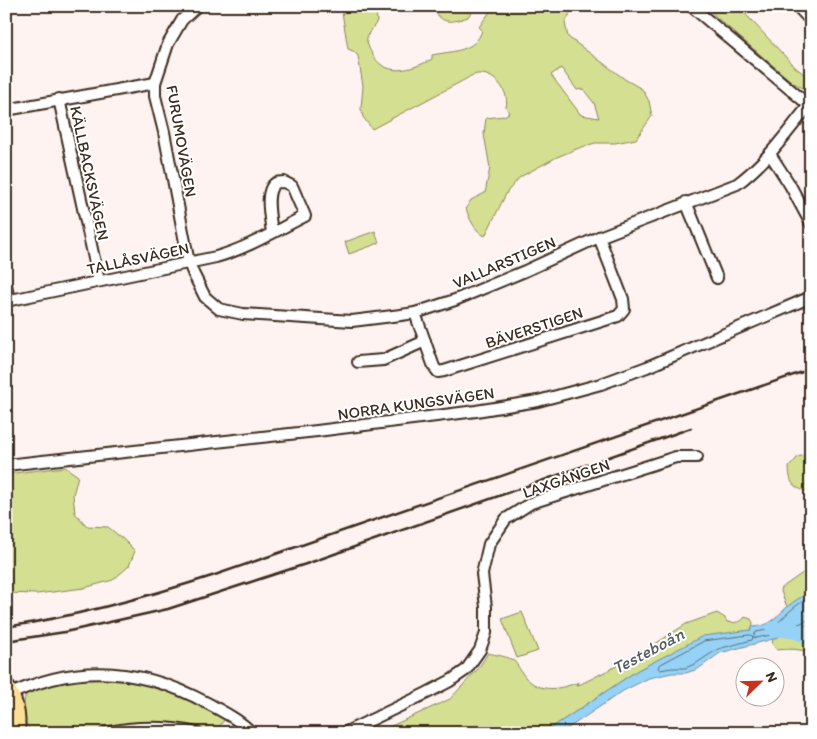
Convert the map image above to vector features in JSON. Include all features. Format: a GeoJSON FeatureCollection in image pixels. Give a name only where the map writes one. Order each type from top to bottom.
{"type":"FeatureCollection","features":[{"type":"Feature","properties":{"kind":"main road"},"geometry":{"type":"LineString","coordinates":[[8,691],[17,706],[18,733]]}},
{"type":"Feature","properties":{"kind":"main road"},"geometry":{"type":"LineString","coordinates":[[6,709],[9,724],[8,733]]}},
{"type":"Feature","properties":{"kind":"street","name":"FURUMOVÄGEN"},"geometry":{"type":"LineString","coordinates":[[189,262],[164,132],[155,96],[155,83],[168,44],[182,20],[197,6]]}},
{"type":"Feature","properties":{"kind":"street"},"geometry":{"type":"LineString","coordinates":[[691,6],[810,105]]}},
{"type":"Feature","properties":{"kind":"street"},"geometry":{"type":"LineString","coordinates":[[797,6],[811,21]]}},
{"type":"Feature","properties":{"kind":"street"},"geometry":{"type":"LineString","coordinates":[[6,110],[155,83]]}},
{"type":"Feature","properties":{"kind":"street","name":"KÄLLBACKSVÄGEN"},"geometry":{"type":"LineString","coordinates":[[59,99],[99,282]]}},
{"type":"Feature","properties":{"kind":"street","name":"VALLARSTIGEN"},"geometry":{"type":"LineString","coordinates":[[189,262],[192,273],[205,297],[219,309],[242,314],[352,321],[416,313],[455,300],[599,237],[737,184],[755,170],[770,154],[810,105]]}},
{"type":"Feature","properties":{"kind":"street"},"geometry":{"type":"LineString","coordinates":[[770,154],[790,185],[811,224]]}},
{"type":"Feature","properties":{"kind":"street","name":"TALLÅSVÄGEN"},"geometry":{"type":"LineString","coordinates":[[8,301],[237,251],[272,233],[305,216],[292,186],[284,182],[276,183],[271,189],[268,201],[272,233]]}},
{"type":"Feature","properties":{"kind":"street"},"geometry":{"type":"LineString","coordinates":[[686,202],[717,278]]}},
{"type":"Feature","properties":{"kind":"street","name":"BÄVERSTIGEN"},"geometry":{"type":"LineString","coordinates":[[416,313],[434,366],[438,372],[618,316],[624,309],[623,299],[599,237]]}},
{"type":"Feature","properties":{"kind":"street"},"geometry":{"type":"LineString","coordinates":[[6,285],[8,301]]}},
{"type":"Feature","properties":{"kind":"street","name":"NORRA KUNGSVÄGEN"},"geometry":{"type":"LineString","coordinates":[[6,465],[317,431],[476,411],[538,401],[601,384],[647,367],[811,297]]}},
{"type":"Feature","properties":{"kind":"street"},"geometry":{"type":"LineString","coordinates":[[358,362],[383,360],[426,341]]}},
{"type":"Feature","properties":{"kind":"street","name":"LAXGÅNGEN"},"geometry":{"type":"LineString","coordinates":[[344,733],[427,694],[466,670],[480,650],[486,633],[486,607],[482,574],[489,544],[506,519],[531,503],[676,457],[697,458]]}},
{"type":"Feature","properties":{"kind":"street"},"geometry":{"type":"LineString","coordinates":[[8,691],[50,678],[83,673],[110,673],[133,676],[189,693],[226,713],[246,731]]}},
{"type":"Feature","properties":{"kind":"street"},"geometry":{"type":"LineString","coordinates":[[105,733],[122,729],[160,727],[197,733]]}},
{"type":"Feature","properties":{"kind":"green space"},"geometry":{"type":"Polygon","coordinates":[[[341,6],[376,6],[377,21],[367,37],[368,45],[376,60],[383,66],[398,70],[415,67],[432,59],[432,55],[469,47],[479,37],[482,30],[479,27],[494,6],[537,6],[542,8],[543,6],[574,6],[565,23],[568,37],[626,80],[642,89],[649,101],[652,116],[636,139],[615,143],[595,143],[579,148],[557,157],[520,177],[507,192],[485,236],[473,224],[466,208],[471,200],[485,193],[490,168],[484,134],[486,118],[504,116],[509,113],[506,107],[505,92],[501,86],[489,76],[474,75],[372,129],[363,117],[361,109],[363,86],[358,56],[348,49],[341,6]],[[561,68],[551,75],[581,115],[599,118],[594,103],[583,89],[577,90],[561,68]]]}},
{"type":"Feature","properties":{"kind":"green space"},"geometry":{"type":"Polygon","coordinates":[[[431,6],[475,6],[468,17],[455,21],[446,21],[431,6]]]}},
{"type":"Feature","properties":{"kind":"green space"},"geometry":{"type":"Polygon","coordinates":[[[708,6],[738,6],[795,67],[804,74],[811,74],[811,86],[803,88],[792,82],[715,16],[708,6]]]}},
{"type":"Feature","properties":{"kind":"green space"},"geometry":{"type":"Polygon","coordinates":[[[375,231],[379,243],[349,254],[345,242],[375,231]]]}},
{"type":"Feature","properties":{"kind":"green space"},"geometry":{"type":"Polygon","coordinates":[[[811,453],[811,493],[794,485],[790,478],[789,467],[798,457],[811,453]]]}},
{"type":"Feature","properties":{"kind":"green space"},"geometry":{"type":"Polygon","coordinates":[[[65,467],[78,476],[73,495],[75,513],[87,526],[108,527],[123,539],[135,551],[129,566],[113,580],[84,588],[37,594],[6,593],[6,474],[65,467]]]}},
{"type":"Feature","properties":{"kind":"green space"},"geometry":{"type":"Polygon","coordinates":[[[811,567],[811,590],[787,607],[780,589],[811,567]]]}},
{"type":"Feature","properties":{"kind":"green space"},"geometry":{"type":"Polygon","coordinates":[[[522,612],[538,651],[517,658],[502,619],[522,612]]]}},
{"type":"Feature","properties":{"kind":"green space"},"geometry":{"type":"Polygon","coordinates":[[[717,613],[725,618],[727,622],[737,622],[745,617],[751,619],[753,623],[752,630],[703,637],[638,670],[551,728],[547,733],[376,733],[450,699],[478,669],[488,653],[511,659],[525,677],[538,686],[551,689],[565,687],[579,682],[576,685],[581,684],[638,655],[686,624],[717,613]]]}},
{"type":"Feature","properties":{"kind":"green space"},"geometry":{"type":"Polygon","coordinates":[[[811,623],[811,654],[799,650],[777,650],[772,644],[773,639],[811,623]]]}},
{"type":"Feature","properties":{"kind":"green space"},"geometry":{"type":"Polygon","coordinates":[[[113,676],[171,693],[198,704],[225,719],[216,731],[160,722],[140,722],[82,733],[33,733],[26,724],[24,702],[27,691],[73,677],[113,676]]]}},
{"type":"Feature","properties":{"kind":"water"},"geometry":{"type":"Polygon","coordinates":[[[811,590],[810,624],[773,639],[720,653],[698,669],[686,673],[672,673],[649,678],[623,691],[561,733],[547,733],[551,728],[638,670],[703,636],[751,630],[752,627],[764,625],[811,590]]]}},
{"type":"Feature","properties":{"kind":"waterway","name":"Testeboån"},"geometry":{"type":"LineString","coordinates":[[773,629],[798,632],[811,639]]}},
{"type":"Feature","properties":{"kind":"railway"},"geometry":{"type":"LineString","coordinates":[[6,627],[112,605],[215,575],[811,369]]}},
{"type":"Feature","properties":{"kind":"railway"},"geometry":{"type":"LineString","coordinates":[[6,641],[65,632],[168,609],[309,563],[691,428]]}}]}
